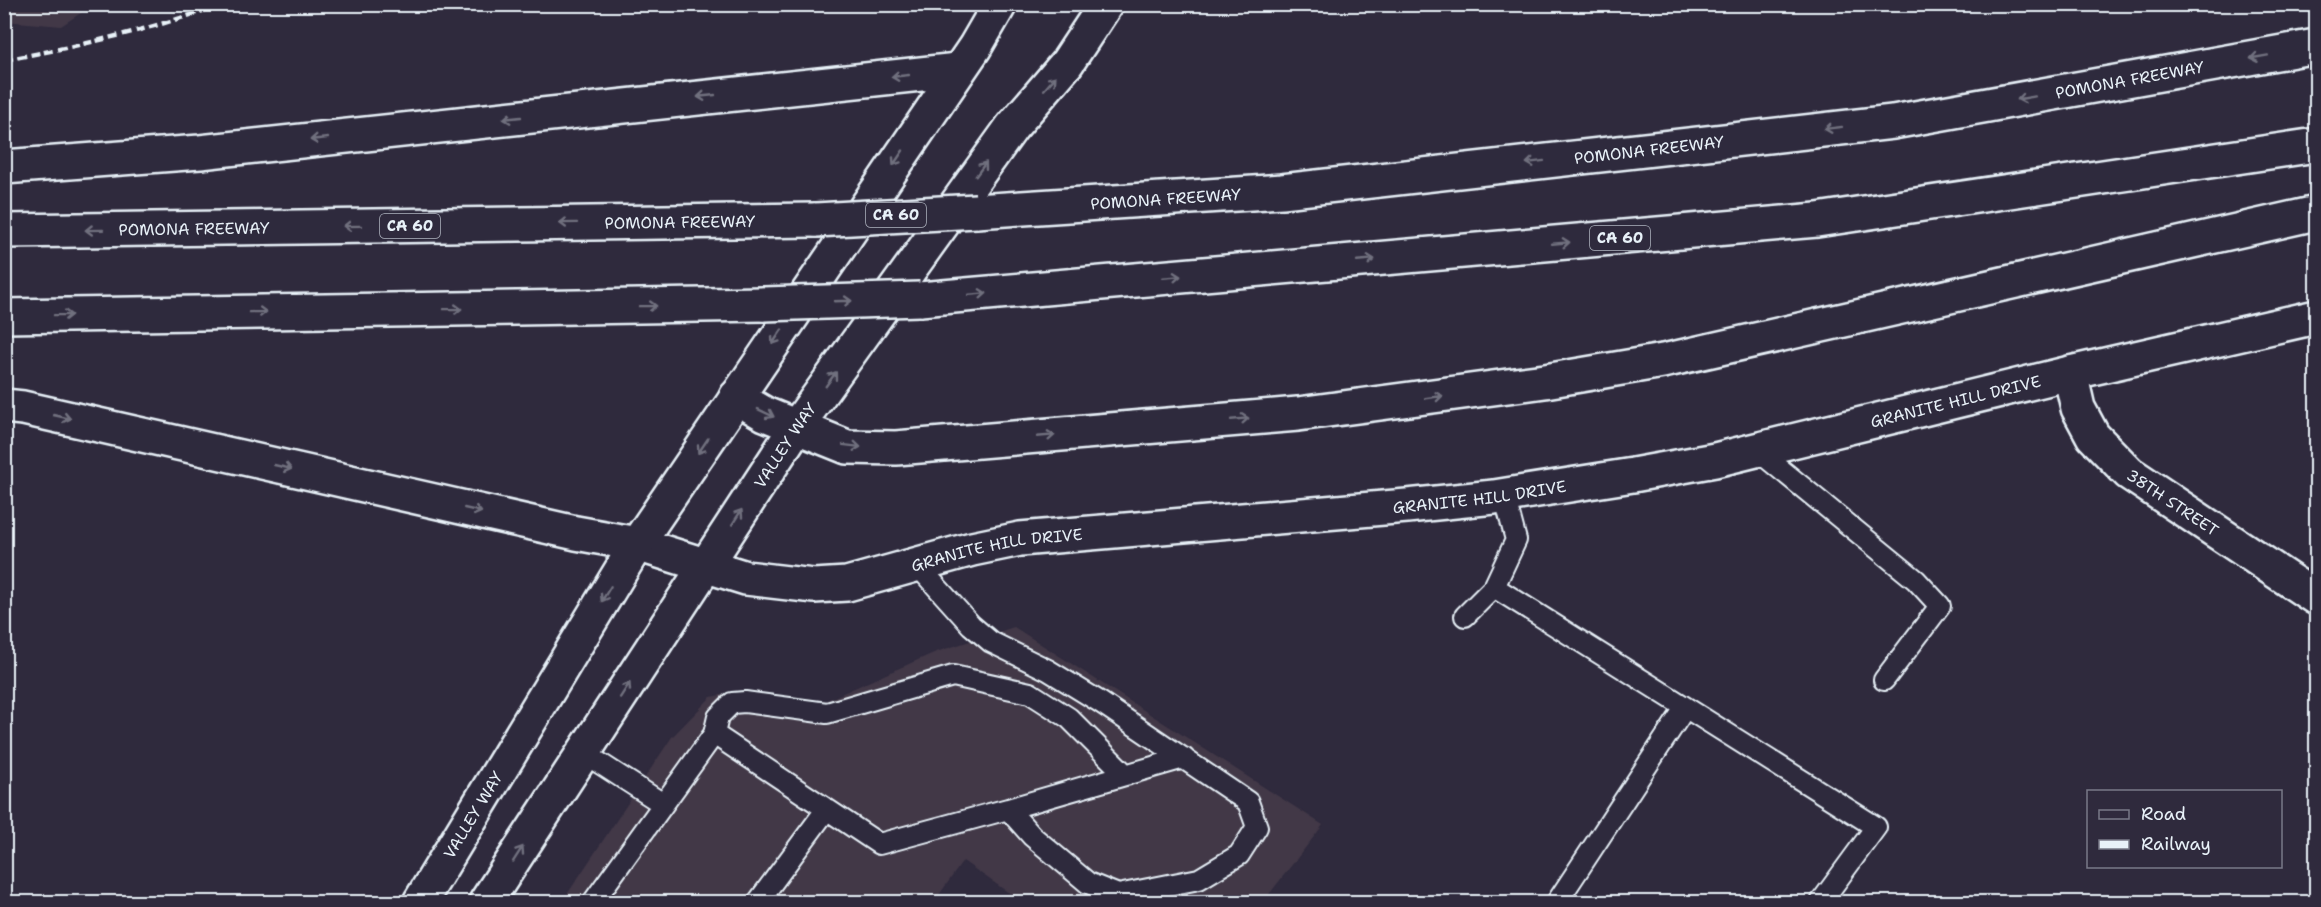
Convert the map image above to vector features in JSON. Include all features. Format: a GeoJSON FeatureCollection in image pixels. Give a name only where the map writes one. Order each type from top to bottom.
{"type":"FeatureCollection","features":[{"type":"Feature","properties":{"kind":"main road","name":"VALLEY WAY"},"geometry":{"type":"LineString","coordinates":[[420,903],[637,544],[958,70],[1000,4]]}},
{"type":"Feature","properties":{"kind":"main road","name":"VALLEY WAY"},"geometry":{"type":"LineString","coordinates":[[486,903],[797,426],[1012,127],[1067,63],[1106,4]]}},
{"type":"Feature","properties":{"kind":"main road","name":"POMONA FREEWAY"},"geometry":{"type":"LineString","coordinates":[[4,231],[816,220],[1282,191],[1893,122],[2316,46]]}},
{"type":"Feature","properties":{"kind":"main road"},"geometry":{"type":"LineString","coordinates":[[4,167],[200,152],[958,70]]}},
{"type":"Feature","properties":{"kind":"main road","name":"CA 60"},"geometry":{"type":"LineString","coordinates":[[4,316],[764,304],[920,299],[1817,220],[2316,145]]}},
{"type":"Feature","properties":{"kind":"main road"},"geometry":{"type":"LineString","coordinates":[[736,397],[765,414],[847,447],[896,448],[1298,414],[1432,398],[1663,360],[2316,213]]}},
{"type":"Feature","properties":{"kind":"main road","name":"GRANITE HILL DRIVE"},"geometry":{"type":"LineString","coordinates":[[4,406],[23,408],[565,531],[637,544],[746,578],[814,586],[847,584],[918,566],[972,549],[1020,539],[1396,507],[1504,495],[1691,464],[2070,373],[2316,318]]}},
{"type":"Feature","properties":{"kind":"main road","name":"38TH STREET"},"geometry":{"type":"LineString","coordinates":[[2070,373],[2078,408],[2093,436],[2128,473],[2316,598]]}},
{"type":"Feature","properties":{"kind":"lane"},"geometry":{"type":"LineString","coordinates":[[1757,450],[1916,580],[1940,606],[1884,680]]}},
{"type":"Feature","properties":{"kind":"lane"},"geometry":{"type":"LineString","coordinates":[[1466,616],[1494,587],[1516,540],[1504,495]]}},
{"type":"Feature","properties":{"kind":"lane"},"geometry":{"type":"LineString","coordinates":[[918,566],[971,625],[992,642],[1048,670],[1100,702],[1248,802],[1257,827],[1239,855],[1199,879],[1118,895],[1088,883],[1032,836],[1008,809]]}},
{"type":"Feature","properties":{"kind":"lane"},"geometry":{"type":"LineString","coordinates":[[1494,587],[1876,827],[1821,903]]}},
{"type":"Feature","properties":{"kind":"lane"},"geometry":{"type":"LineString","coordinates":[[593,903],[714,734],[718,717],[732,703],[745,702],[827,713],[953,676],[1030,693],[1069,718],[1126,775]]}},
{"type":"Feature","properties":{"kind":"lane"},"geometry":{"type":"LineString","coordinates":[[1557,903],[1685,708]]}},
{"type":"Feature","properties":{"kind":"lane"},"geometry":{"type":"LineString","coordinates":[[714,734],[879,844],[1184,758]]}},
{"type":"Feature","properties":{"kind":"lane"},"geometry":{"type":"LineString","coordinates":[[584,753],[663,804]]}},
{"type":"Feature","properties":{"kind":"lane"},"geometry":{"type":"LineString","coordinates":[[758,903],[826,810]]}},
{"type":"Feature","properties":{"kind":"shaded area"},"geometry":{"type":"Polygon","coordinates":[[[4,5],[93,5],[61,26],[5,21],[4,5]]]}},
{"type":"Feature","properties":{"kind":"shaded area"},"geometry":{"type":"Polygon","coordinates":[[[1014,627],[1323,825],[1263,902],[1022,902],[963,861],[934,902],[562,902],[672,737],[711,697],[736,692],[825,701],[936,652],[1014,627]]]}},
{"type":"Feature","properties":{"kind":"railway"},"geometry":{"type":"LineString","coordinates":[[4,60],[60,49],[169,22],[222,4]]}}]}
